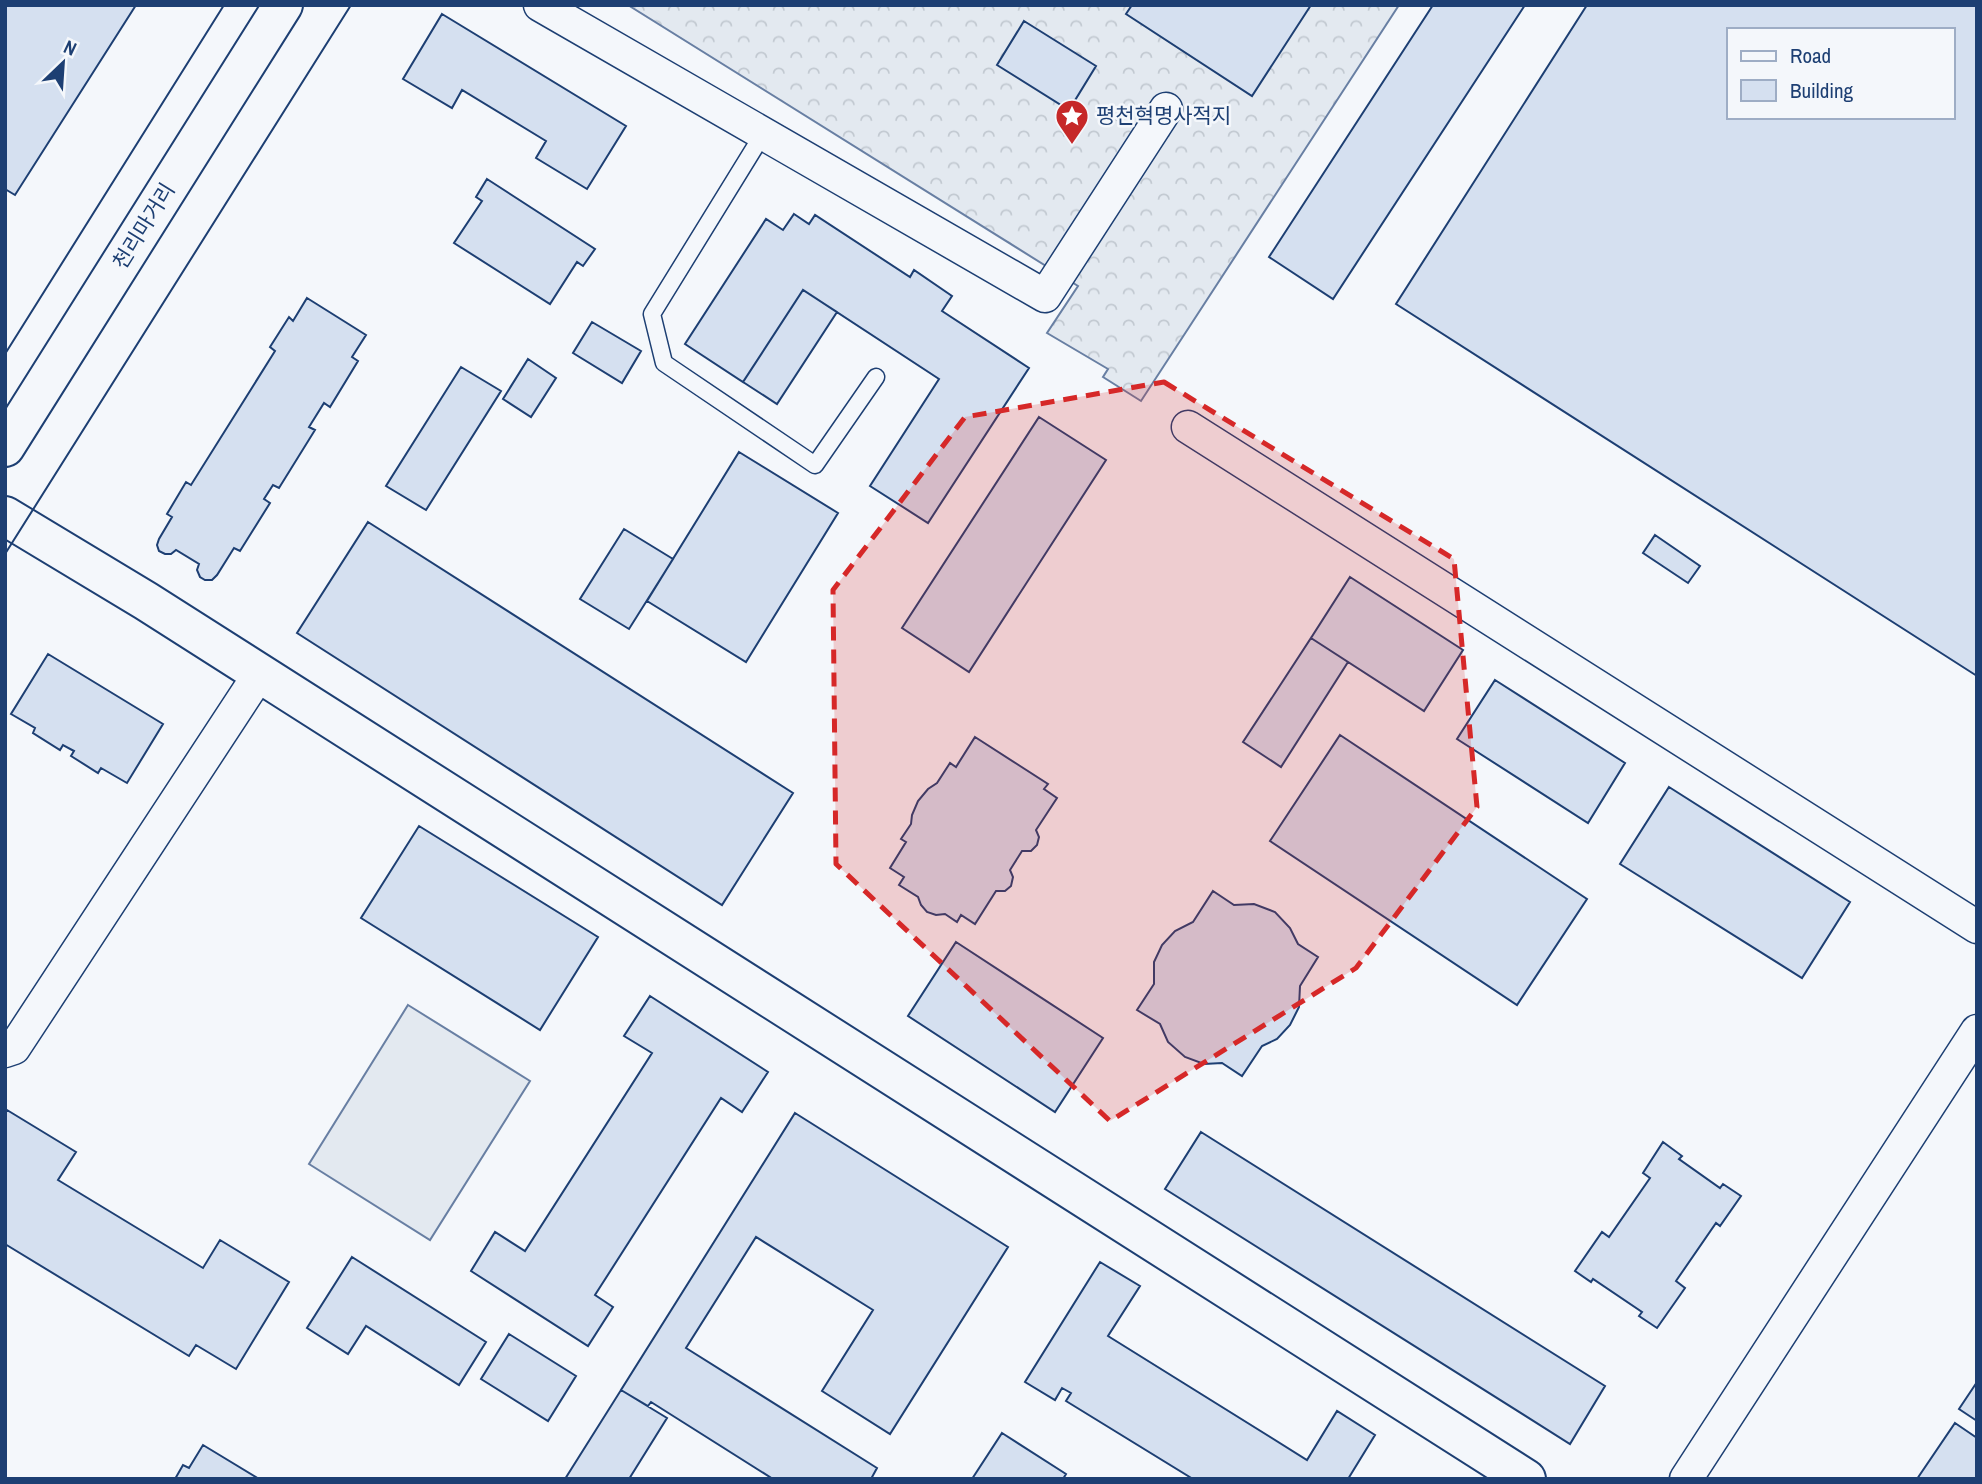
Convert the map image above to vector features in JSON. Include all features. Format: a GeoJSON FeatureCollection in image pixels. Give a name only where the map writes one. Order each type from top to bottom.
{"type":"FeatureCollection","features":[{"type":"Feature","properties":{"kind":"main road","name":"천리마거리"},"geometry":{"type":"LineString","coordinates":[[5,447],[283,5]]}},
{"type":"Feature","properties":{"kind":"main road"},"geometry":{"type":"LineString","coordinates":[[5,516],[260,673],[1526,1479]]}},
{"type":"Feature","properties":{"kind":"street"},"geometry":{"type":"LineString","coordinates":[[540,5],[1045,296],[1166,110]]}},
{"type":"Feature","properties":{"kind":"street"},"geometry":{"type":"LineString","coordinates":[[1188,427],[1977,927]]}},
{"type":"Feature","properties":{"kind":"street"},"geometry":{"type":"LineString","coordinates":[[5,1051],[13,1048],[260,673]]}},
{"type":"Feature","properties":{"kind":"street"},"geometry":{"type":"LineString","coordinates":[[1686,1479],[1977,1031]]}},
{"type":"Feature","properties":{"kind":"lane"},"geometry":{"type":"LineString","coordinates":[[763,134],[652,314],[664,363],[815,465],[876,377]]}},
{"type":"Feature","properties":{"kind":"highlighted area"},"geometry":{"type":"Polygon","coordinates":[[[1164,382],[1454,559],[1477,807],[1356,968],[1110,1121],[836,864],[833,590],[965,417],[1164,382]]]}},
{"type":"Feature","properties":{"kind":"green space","name":"평천혁명사적지"},"geometry":{"type":"Polygon","coordinates":[[[628,5],[1399,5],[1141,401],[1103,377],[1108,369],[1047,333],[1078,286],[628,5]]]}},
{"type":"Feature","properties":{"kind":"green space"},"geometry":{"type":"Polygon","coordinates":[[[408,1005],[530,1081],[430,1240],[309,1164],[408,1005]]]}},
{"type":"Feature","properties":{"kind":"building"},"geometry":{"type":"Polygon","coordinates":[[[5,5],[136,5],[15,195],[5,189],[5,5]]]}},
{"type":"Feature","properties":{"kind":"building"},"geometry":{"type":"Polygon","coordinates":[[[1132,5],[1311,5],[1252,96],[1126,14],[1132,5]]]}},
{"type":"Feature","properties":{"kind":"building"},"geometry":{"type":"Polygon","coordinates":[[[1433,5],[1525,5],[1333,299],[1269,257],[1433,5]]]}},
{"type":"Feature","properties":{"kind":"building"},"geometry":{"type":"Polygon","coordinates":[[[1587,5],[1977,5],[1977,676],[1396,304],[1587,5]]]}},
{"type":"Feature","properties":{"kind":"building"},"geometry":{"type":"Polygon","coordinates":[[[442,14],[626,126],[587,189],[536,158],[546,141],[462,90],[452,108],[403,79],[442,14]]]}},
{"type":"Feature","properties":{"kind":"building"},"geometry":{"type":"Polygon","coordinates":[[[1024,21],[1096,66],[1069,110],[997,65],[1024,21]]]}},
{"type":"Feature","properties":{"kind":"building"},"geometry":{"type":"Polygon","coordinates":[[[487,179],[595,249],[583,266],[577,262],[550,304],[454,243],[482,201],[476,197],[487,179]]]}},
{"type":"Feature","properties":{"kind":"building"},"geometry":{"type":"Polygon","coordinates":[[[794,214],[809,224],[815,215],[910,277],[914,270],[952,296],[942,311],[1029,368],[928,523],[870,486],[939,379],[803,290],[743,382],[685,344],[766,219],[783,230],[794,214]]]}},
{"type":"Feature","properties":{"kind":"building"},"geometry":{"type":"Polygon","coordinates":[[[803,290],[837,312],[777,404],[743,382],[803,290]]]}},
{"type":"Feature","properties":{"kind":"building"},"geometry":{"type":"Polygon","coordinates":[[[307,298],[366,335],[352,357],[358,361],[330,407],[324,403],[309,427],[315,430],[279,488],[273,485],[264,499],[270,503],[240,551],[234,548],[217,575],[212,580],[205,580],[197,570],[199,564],[176,550],[171,554],[159,551],[159,539],[172,517],[167,514],[186,482],[191,485],[275,351],[270,347],[289,317],[293,321],[307,298]]]}},
{"type":"Feature","properties":{"kind":"building"},"geometry":{"type":"Polygon","coordinates":[[[592,322],[641,351],[622,383],[573,353],[592,322]]]}},
{"type":"Feature","properties":{"kind":"building"},"geometry":{"type":"Polygon","coordinates":[[[528,359],[556,378],[531,417],[503,399],[528,359]]]}},
{"type":"Feature","properties":{"kind":"building"},"geometry":{"type":"Polygon","coordinates":[[[461,367],[501,391],[426,510],[386,486],[461,367]]]}},
{"type":"Feature","properties":{"kind":"building"},"geometry":{"type":"Polygon","coordinates":[[[1039,417],[1106,460],[969,672],[902,628],[1039,417]]]}},
{"type":"Feature","properties":{"kind":"building"},"geometry":{"type":"Polygon","coordinates":[[[739,452],[838,513],[746,662],[647,601],[739,452]]]}},
{"type":"Feature","properties":{"kind":"building"},"geometry":{"type":"Polygon","coordinates":[[[368,522],[793,793],[722,905],[297,633],[368,522]]]}},
{"type":"Feature","properties":{"kind":"building"},"geometry":{"type":"Polygon","coordinates":[[[624,529],[673,559],[629,629],[580,599],[624,529]]]}},
{"type":"Feature","properties":{"kind":"building"},"geometry":{"type":"Polygon","coordinates":[[[1655,535],[1700,566],[1688,583],[1643,553],[1655,535]]]}},
{"type":"Feature","properties":{"kind":"building"},"geometry":{"type":"Polygon","coordinates":[[[1350,577],[1463,650],[1424,711],[1311,638],[1350,577]]]}},
{"type":"Feature","properties":{"kind":"building"},"geometry":{"type":"Polygon","coordinates":[[[1311,638],[1348,662],[1281,767],[1243,742],[1311,638]]]}},
{"type":"Feature","properties":{"kind":"building"},"geometry":{"type":"Polygon","coordinates":[[[48,654],[163,724],[127,783],[101,768],[98,773],[71,756],[74,751],[63,745],[60,750],[33,733],[35,728],[11,714],[48,654]]]}},
{"type":"Feature","properties":{"kind":"building"},"geometry":{"type":"Polygon","coordinates":[[[1495,680],[1625,763],[1588,823],[1457,739],[1495,680]]]}},
{"type":"Feature","properties":{"kind":"building"},"geometry":{"type":"Polygon","coordinates":[[[1340,735],[1587,899],[1517,1005],[1270,841],[1340,735]]]}},
{"type":"Feature","properties":{"kind":"building"},"geometry":{"type":"Polygon","coordinates":[[[975,737],[1048,784],[1044,789],[1057,798],[1036,830],[1039,837],[1037,845],[1031,851],[1022,851],[1010,870],[1013,877],[1011,886],[1005,891],[996,891],[975,924],[961,915],[957,922],[945,914],[927,912],[918,897],[899,885],[904,877],[890,868],[906,842],[901,839],[911,824],[918,801],[937,783],[950,763],[956,767],[975,737]]]}},
{"type":"Feature","properties":{"kind":"building"},"geometry":{"type":"Polygon","coordinates":[[[1669,787],[1850,902],[1802,978],[1620,864],[1669,787]]]}},
{"type":"Feature","properties":{"kind":"building"},"geometry":{"type":"Polygon","coordinates":[[[419,826],[598,937],[540,1030],[361,918],[419,826]]]}},
{"type":"Feature","properties":{"kind":"building"},"geometry":{"type":"Polygon","coordinates":[[[1213,891],[1234,905],[1254,904],[1275,912],[1290,928],[1298,944],[1318,957],[1300,986],[1299,1007],[1290,1025],[1277,1039],[1262,1046],[1242,1076],[1222,1063],[1204,1064],[1185,1057],[1168,1042],[1160,1024],[1137,1010],[1154,984],[1154,962],[1162,945],[1175,931],[1193,922],[1213,891]]]}},
{"type":"Feature","properties":{"kind":"building"},"geometry":{"type":"Polygon","coordinates":[[[956,942],[1103,1038],[1055,1112],[908,1016],[956,942]]]}},
{"type":"Feature","properties":{"kind":"building"},"geometry":{"type":"Polygon","coordinates":[[[650,996],[768,1072],[742,1112],[721,1098],[595,1295],[613,1307],[588,1346],[471,1271],[495,1232],[525,1251],[652,1053],[624,1036],[650,996]]]}},
{"type":"Feature","properties":{"kind":"building"},"geometry":{"type":"Polygon","coordinates":[[[7,1110],[76,1152],[58,1180],[203,1268],[220,1240],[289,1282],[236,1369],[196,1345],[189,1356],[5,1244],[7,1110]]]}},
{"type":"Feature","properties":{"kind":"building"},"geometry":{"type":"Polygon","coordinates":[[[795,1113],[1008,1247],[890,1434],[822,1391],[873,1310],[756,1237],[686,1348],[877,1468],[871,1479],[773,1479],[651,1402],[648,1406],[621,1390],[795,1113]]]}},
{"type":"Feature","properties":{"kind":"building"},"geometry":{"type":"Polygon","coordinates":[[[1201,1132],[1605,1386],[1570,1444],[1165,1189],[1201,1132]]]}},
{"type":"Feature","properties":{"kind":"building"},"geometry":{"type":"Polygon","coordinates":[[[1663,1142],[1682,1156],[1679,1159],[1720,1188],[1723,1184],[1741,1196],[1720,1226],[1716,1223],[1676,1281],[1685,1288],[1657,1328],[1639,1316],[1642,1312],[1593,1279],[1591,1282],[1575,1271],[1602,1232],[1609,1237],[1650,1178],[1643,1173],[1663,1142]]]}},
{"type":"Feature","properties":{"kind":"building"},"geometry":{"type":"Polygon","coordinates":[[[352,1257],[486,1342],[459,1385],[366,1326],[348,1354],[307,1328],[352,1257]]]}},
{"type":"Feature","properties":{"kind":"building"},"geometry":{"type":"Polygon","coordinates":[[[1100,1262],[1140,1286],[1108,1336],[1307,1460],[1337,1411],[1375,1435],[1348,1479],[1193,1479],[1066,1401],[1071,1393],[1062,1388],[1055,1400],[1025,1382],[1100,1262]]]}},
{"type":"Feature","properties":{"kind":"building"},"geometry":{"type":"Polygon","coordinates":[[[509,1334],[576,1376],[548,1421],[481,1379],[509,1334]]]}},
{"type":"Feature","properties":{"kind":"building"},"geometry":{"type":"Polygon","coordinates":[[[1977,1382],[1977,1421],[1959,1409],[1977,1382]]]}},
{"type":"Feature","properties":{"kind":"building"},"geometry":{"type":"Polygon","coordinates":[[[621,1390],[667,1418],[629,1479],[565,1479],[621,1390]]]}},
{"type":"Feature","properties":{"kind":"building"},"geometry":{"type":"Polygon","coordinates":[[[1955,1423],[1977,1438],[1977,1479],[1917,1479],[1955,1423]]]}},
{"type":"Feature","properties":{"kind":"building"},"geometry":{"type":"Polygon","coordinates":[[[1002,1433],[1066,1474],[1063,1479],[972,1479],[1002,1433]]]}},
{"type":"Feature","properties":{"kind":"building"},"geometry":{"type":"Polygon","coordinates":[[[203,1445],[259,1479],[175,1479],[183,1465],[189,1468],[203,1445]]]}},
{"type":"Feature","properties":{"kind":"tram line"},"geometry":{"type":"LineString","coordinates":[[5,354],[224,5]]}},
{"type":"Feature","properties":{"kind":"tram line"},"geometry":{"type":"LineString","coordinates":[[5,554],[351,5]]}},
{"type":"Feature","properties":{"kind":"place","name":"평천혁명사적지"},"geometry":{"type":"Point","coordinates":[1072,146]}}]}
